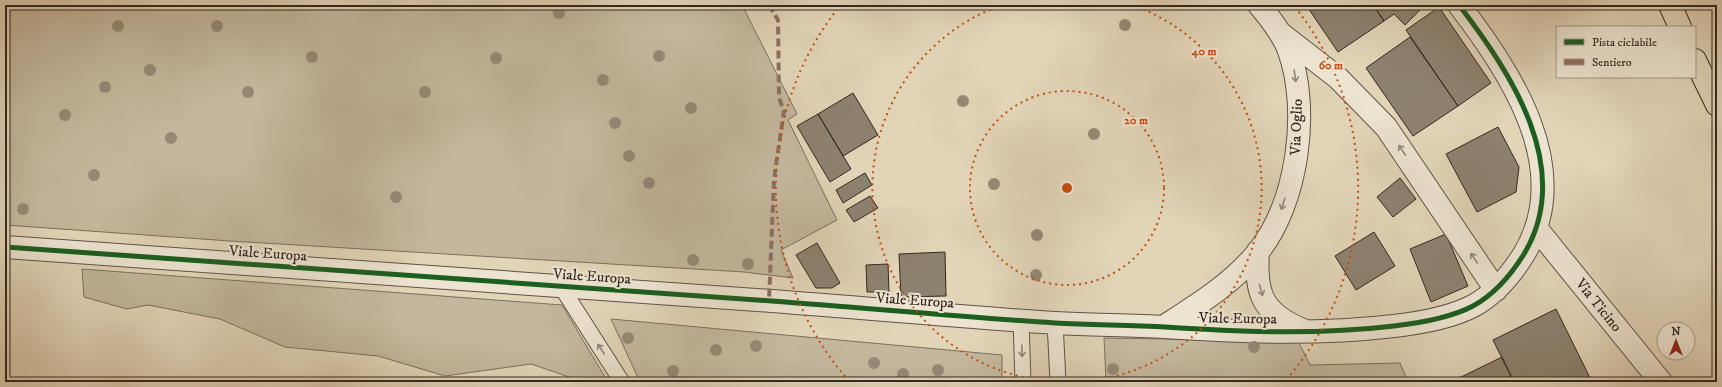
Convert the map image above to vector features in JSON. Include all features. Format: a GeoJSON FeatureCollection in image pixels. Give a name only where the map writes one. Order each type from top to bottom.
{"type":"FeatureCollection","features":[{"type":"Feature","properties":{"kind":"main road"},"geometry":{"type":"LineString","coordinates":[[1670,5],[1680,26]]}},
{"type":"Feature","properties":{"kind":"main road"},"geometry":{"type":"LineString","coordinates":[[1696,62],[1717,105]]}},
{"type":"Feature","properties":{"kind":"street","name":"Via Oglio"},"geometry":{"type":"LineString","coordinates":[[1163,327],[1228,282],[1258,251],[1272,230],[1282,208],[1296,156],[1298,100],[1294,67],[1288,49],[1279,32],[1259,5]]}},
{"type":"Feature","properties":{"kind":"street","name":"Viale Europa"},"geometry":{"type":"LineString","coordinates":[[5,247],[560,285],[1055,322],[1308,332],[1367,329],[1424,321],[1460,312],[1473,306],[1496,290],[1519,262],[1537,229],[1542,200],[1542,168],[1531,127],[1522,102],[1498,57],[1459,5]]}},
{"type":"Feature","properties":{"kind":"street"},"geometry":{"type":"LineString","coordinates":[[1279,32],[1338,78],[1386,127],[1496,290]]}},
{"type":"Feature","properties":{"kind":"street","name":"Via Ticino"},"geometry":{"type":"LineString","coordinates":[[1537,229],[1661,382]]}},
{"type":"Feature","properties":{"kind":"street"},"geometry":{"type":"LineString","coordinates":[[1258,251],[1257,268],[1259,284],[1264,301],[1271,312],[1279,319],[1308,332]]}},
{"type":"Feature","properties":{"kind":"lane"},"geometry":{"type":"LineString","coordinates":[[560,285],[622,382]]}},
{"type":"Feature","properties":{"kind":"lane"},"geometry":{"type":"LineString","coordinates":[[1021,320],[1023,382]]}},
{"type":"Feature","properties":{"kind":"lane"},"geometry":{"type":"LineString","coordinates":[[1055,322],[1058,382]]}},
{"type":"Feature","properties":{"kind":"shaded area"},"geometry":{"type":"Polygon","coordinates":[[[5,5],[742,5],[797,114],[788,120],[837,220],[781,250],[793,278],[744,272],[230,241],[5,225],[5,5]]]}},
{"type":"Feature","properties":{"kind":"shaded area"},"geometry":{"type":"Polygon","coordinates":[[[82,269],[562,305],[608,382],[584,382],[531,364],[445,376],[378,356],[285,347],[220,319],[148,305],[127,309],[84,297],[82,269]]]}},
{"type":"Feature","properties":{"kind":"shaded area"},"geometry":{"type":"Polygon","coordinates":[[[611,319],[1002,355],[1002,382],[640,382],[611,319]]]}},
{"type":"Feature","properties":{"kind":"shaded area"},"geometry":{"type":"Polygon","coordinates":[[[1104,338],[1298,341],[1310,365],[1400,363],[1408,382],[1106,382],[1104,338]]]}},
{"type":"Feature","properties":{"kind":"building"},"geometry":{"type":"Polygon","coordinates":[[[1306,5],[1373,5],[1384,21],[1338,52],[1306,5]]]}},
{"type":"Feature","properties":{"kind":"building"},"geometry":{"type":"Polygon","coordinates":[[[1373,5],[1425,5],[1405,25],[1394,14],[1384,21],[1373,5]]]}},
{"type":"Feature","properties":{"kind":"building"},"geometry":{"type":"Polygon","coordinates":[[[1439,7],[1491,83],[1458,106],[1406,30],[1439,7]]]}},
{"type":"Feature","properties":{"kind":"building"},"geometry":{"type":"Polygon","coordinates":[[[1410,37],[1458,106],[1413,136],[1366,68],[1410,37]]]}},
{"type":"Feature","properties":{"kind":"building"},"geometry":{"type":"Polygon","coordinates":[[[853,93],[878,135],[843,156],[818,114],[853,93]]]}},
{"type":"Feature","properties":{"kind":"building"},"geometry":{"type":"Polygon","coordinates":[[[818,114],[851,169],[830,182],[797,126],[818,114]]]}},
{"type":"Feature","properties":{"kind":"building"},"geometry":{"type":"Polygon","coordinates":[[[1498,127],[1519,167],[1516,192],[1477,212],[1446,154],[1498,127]]]}},
{"type":"Feature","properties":{"kind":"building"},"geometry":{"type":"Polygon","coordinates":[[[865,173],[872,185],[843,203],[836,190],[865,173]]]}},
{"type":"Feature","properties":{"kind":"building"},"geometry":{"type":"Polygon","coordinates":[[[1400,178],[1416,199],[1393,217],[1377,197],[1400,178]]]}},
{"type":"Feature","properties":{"kind":"building"},"geometry":{"type":"Polygon","coordinates":[[[870,196],[878,208],[854,222],[846,210],[870,196]]]}},
{"type":"Feature","properties":{"kind":"building"},"geometry":{"type":"Polygon","coordinates":[[[1374,232],[1395,266],[1356,290],[1335,256],[1374,232]]]}},
{"type":"Feature","properties":{"kind":"building"},"geometry":{"type":"Polygon","coordinates":[[[1446,234],[1468,286],[1431,302],[1410,249],[1446,234]]]}},
{"type":"Feature","properties":{"kind":"building"},"geometry":{"type":"Polygon","coordinates":[[[817,243],[840,283],[832,288],[816,288],[796,255],[817,243]]]}},
{"type":"Feature","properties":{"kind":"building"},"geometry":{"type":"Polygon","coordinates":[[[945,252],[946,296],[901,297],[899,254],[945,252]]]}},
{"type":"Feature","properties":{"kind":"building"},"geometry":{"type":"Polygon","coordinates":[[[888,264],[889,292],[867,292],[866,265],[888,264]]]}},
{"type":"Feature","properties":{"kind":"building"},"geometry":{"type":"Polygon","coordinates":[[[1556,309],[1592,382],[1514,382],[1493,340],[1556,309]]]}},
{"type":"Feature","properties":{"kind":"building"},"geometry":{"type":"Polygon","coordinates":[[[1502,357],[1514,382],[1451,382],[1502,357]]]}},
{"type":"Feature","properties":{"kind":"marked path"},"geometry":{"type":"LineString","coordinates":[[769,5],[778,20],[779,98],[784,111],[774,179],[769,301]]}},
{"type":"Feature","properties":{"kind":"cycle path"},"geometry":{"type":"LineString","coordinates":[[5,247],[676,294],[1055,323],[1280,332],[1337,331],[1414,323],[1445,317],[1473,306],[1488,296],[1502,283],[1524,254],[1538,222],[1543,189],[1540,156],[1530,123],[1516,91],[1479,32],[1459,5]]}}]}
